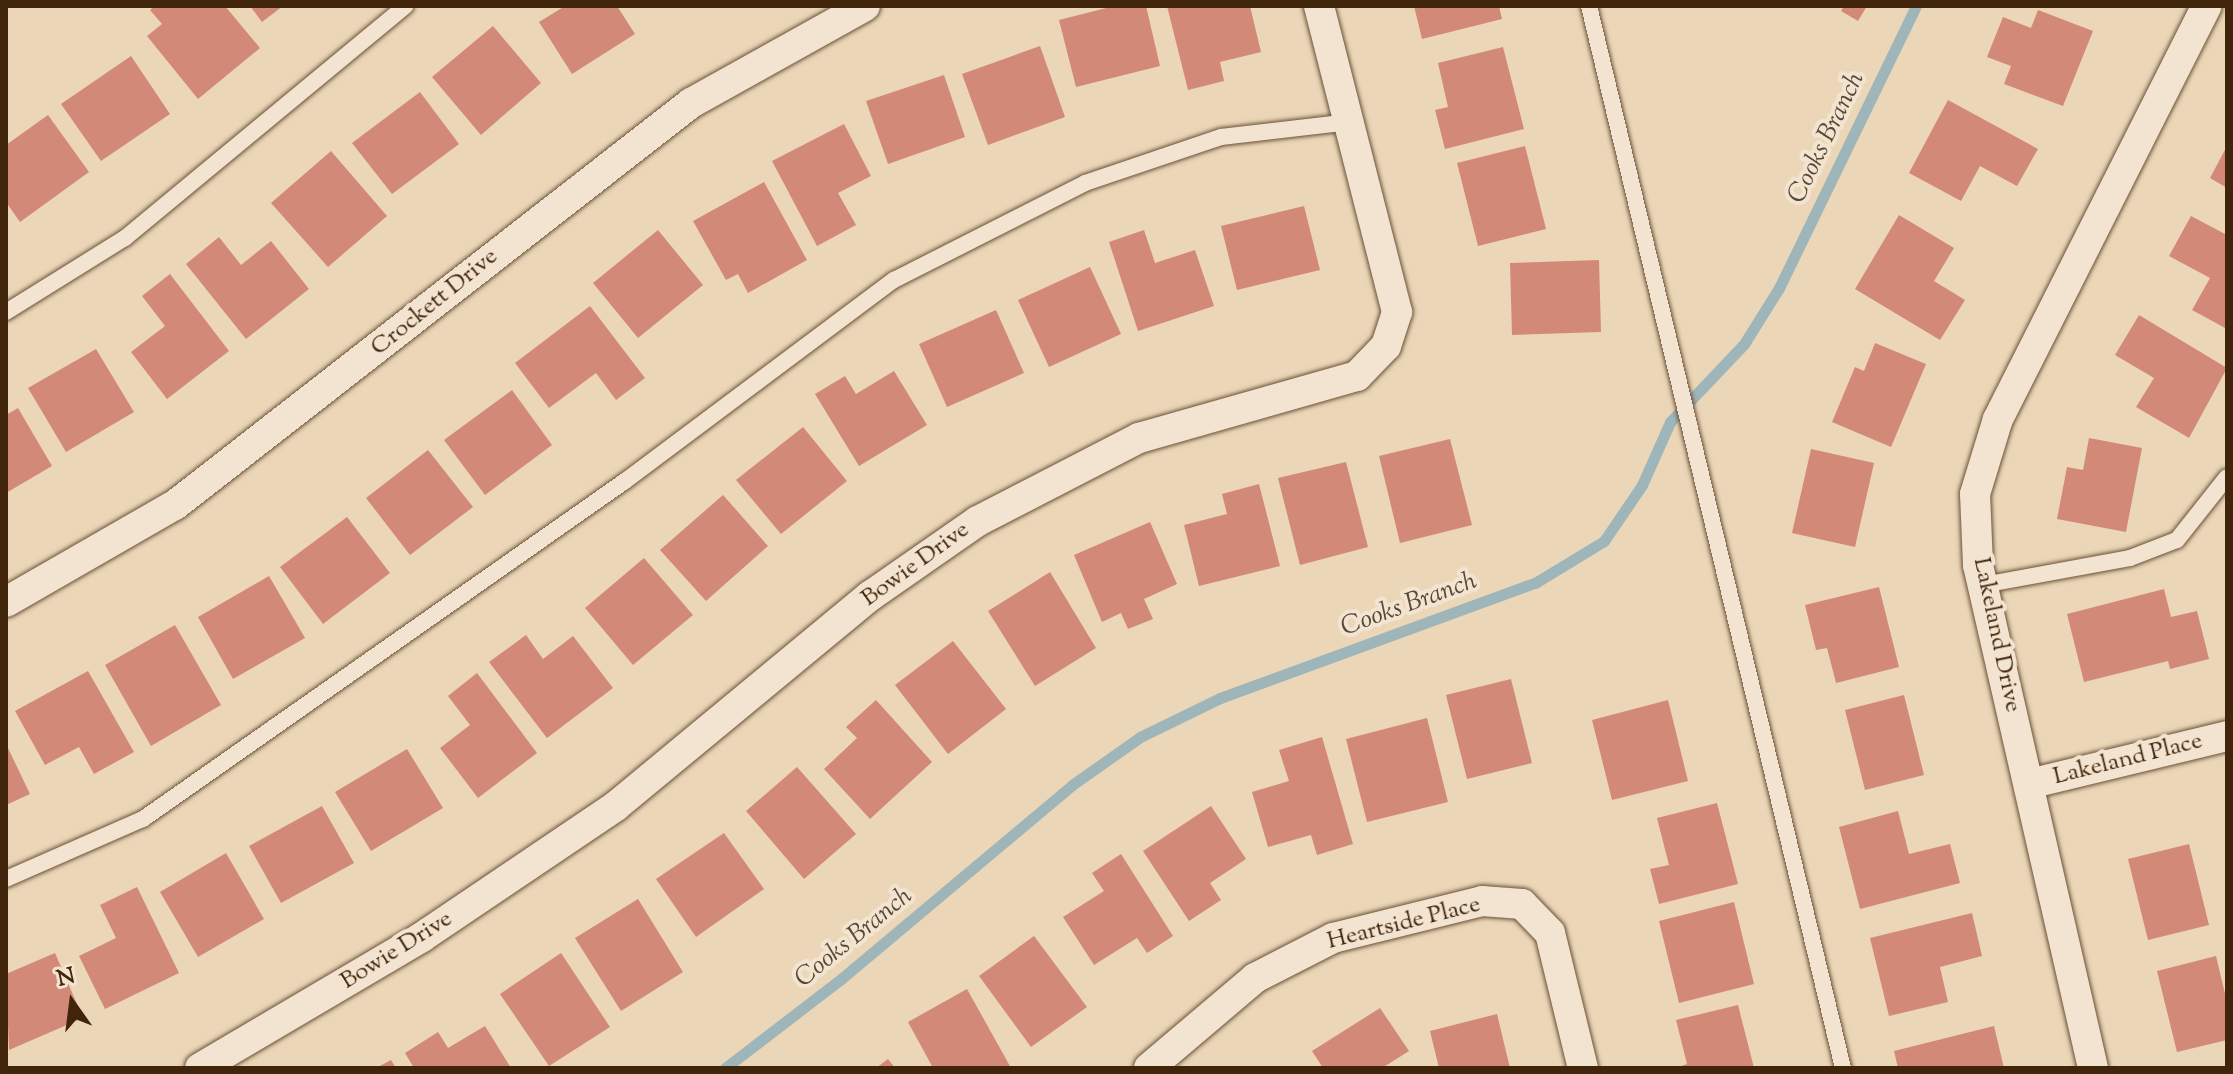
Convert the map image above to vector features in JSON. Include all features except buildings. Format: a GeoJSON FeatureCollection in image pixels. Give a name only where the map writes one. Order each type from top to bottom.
{"type":"FeatureCollection","features":[{"type":"Feature","properties":{"kind":"street","name":"Crockett Drive"},"geometry":{"type":"LineString","coordinates":[[6,602],[175,505],[691,103],[865,6]]}},
{"type":"Feature","properties":{"kind":"street","name":"Bowie Drive"},"geometry":{"type":"LineString","coordinates":[[200,1068],[422,937],[616,806],[870,596],[978,521],[1139,438],[1357,376],[1386,346],[1397,312],[1319,6]]}},
{"type":"Feature","properties":{"kind":"street","name":"Lakeland Drive"},"geometry":{"type":"LineString","coordinates":[[2093,1068],[1983,585],[1975,494],[1998,419],[2207,6]]}},
{"type":"Feature","properties":{"kind":"street","name":"Lakeland Place"},"geometry":{"type":"LineString","coordinates":[[2029,784],[2227,736]]}},
{"type":"Feature","properties":{"kind":"street","name":"Heartside Place"},"geometry":{"type":"LineString","coordinates":[[1149,1068],[1255,978],[1333,938],[1482,901],[1522,904],[1550,933],[1583,1068]]}},
{"type":"Feature","properties":{"kind":"lane"},"geometry":{"type":"LineString","coordinates":[[6,312],[125,238],[405,6]]}},
{"type":"Feature","properties":{"kind":"lane"},"geometry":{"type":"LineString","coordinates":[[1589,6],[1843,1068]]}},
{"type":"Feature","properties":{"kind":"lane"},"geometry":{"type":"LineString","coordinates":[[6,879],[143,819],[625,481],[894,280],[1100,178],[1221,137],[1350,122]]}},
{"type":"Feature","properties":{"kind":"lane"},"geometry":{"type":"LineString","coordinates":[[1983,585],[2130,558],[2177,540],[2227,477]]}},
{"type":"Feature","properties":{"kind":"waterway","name":"Cooks Branch"},"geometry":{"type":"LineString","coordinates":[[725,1068],[841,979],[1072,785],[1140,737],[1220,698],[1535,583],[1604,541],[1642,485],[1670,422],[1744,344],[1779,288],[1916,6]]}}]}
